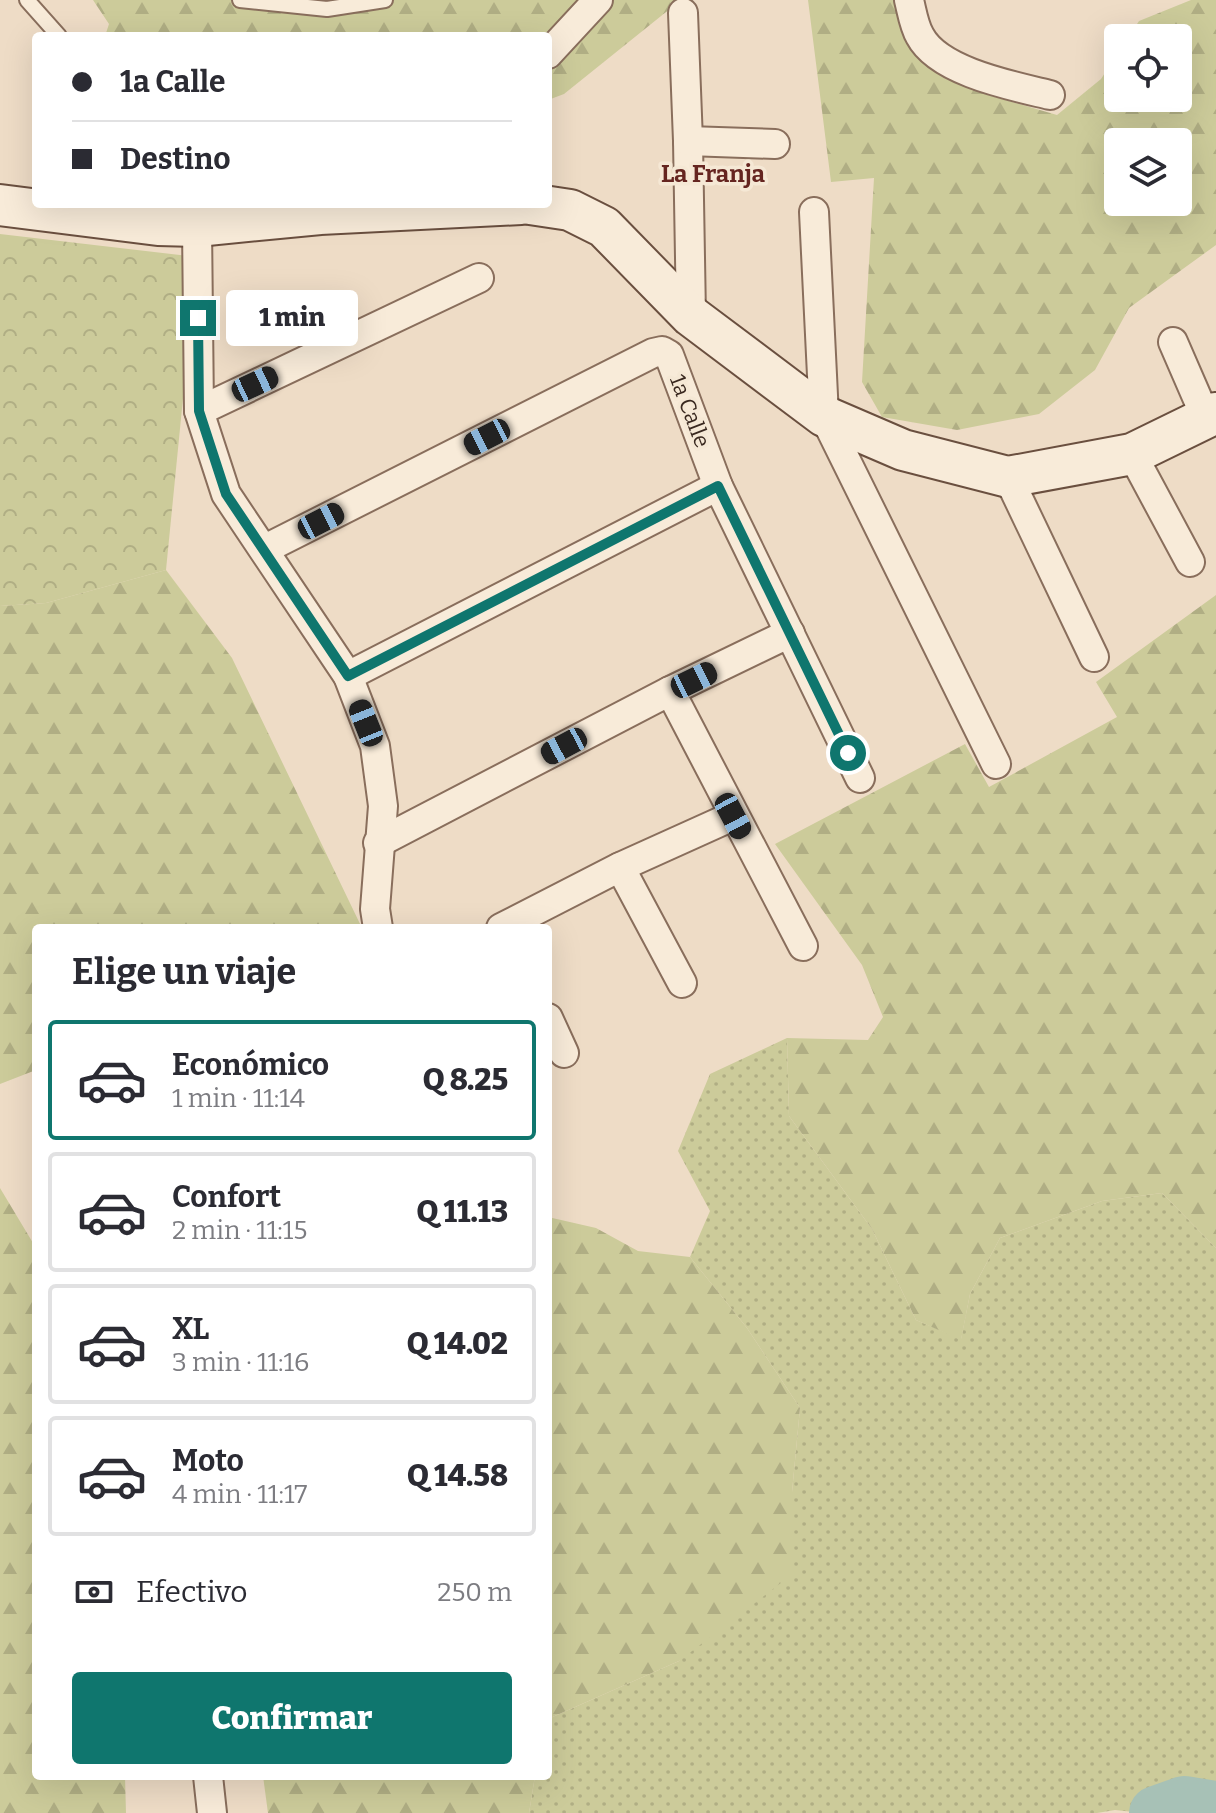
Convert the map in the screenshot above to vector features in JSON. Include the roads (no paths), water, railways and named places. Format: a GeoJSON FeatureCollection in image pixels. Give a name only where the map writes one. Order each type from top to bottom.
{"type":"FeatureCollection","features":[{"type":"Feature","properties":{"kind":"street"},"geometry":{"type":"LineString","coordinates":[[552,50],[598,0]]}},
{"type":"Feature","properties":{"kind":"street"},"geometry":{"type":"LineString","coordinates":[[909,0],[920,38],[940,59],[998,82],[1050,95]]}},
{"type":"Feature","properties":{"kind":"street"},"geometry":{"type":"LineString","coordinates":[[683,13],[691,316]]}},
{"type":"Feature","properties":{"kind":"street"},"geometry":{"type":"LineString","coordinates":[[688,141],[775,144]]}},
{"type":"Feature","properties":{"kind":"street"},"geometry":{"type":"LineString","coordinates":[[0,205],[158,225],[197,226],[395,208]]}},
{"type":"Feature","properties":{"kind":"street"},"geometry":{"type":"LineString","coordinates":[[552,207],[570,210],[604,227],[691,316],[824,416],[903,450],[1008,477],[1132,454],[1211,416],[1173,342]]}},
{"type":"Feature","properties":{"kind":"street"},"geometry":{"type":"LineString","coordinates":[[814,212],[824,416],[996,764]]}},
{"type":"Feature","properties":{"kind":"street"},"geometry":{"type":"LineString","coordinates":[[197,226],[199,411],[226,494],[348,676],[375,746],[383,806],[378,843],[375,909],[377,924]]}},
{"type":"Feature","properties":{"kind":"street"},"geometry":{"type":"LineString","coordinates":[[199,411],[479,278]]}},
{"type":"Feature","properties":{"kind":"street","name":"1a Calle"},"geometry":{"type":"LineString","coordinates":[[265,549],[662,351],[669,355],[718,486],[860,778]]}},
{"type":"Feature","properties":{"kind":"street"},"geometry":{"type":"LineString","coordinates":[[1132,454],[1190,562]]}},
{"type":"Feature","properties":{"kind":"street"},"geometry":{"type":"LineString","coordinates":[[1008,477],[1094,657]]}},
{"type":"Feature","properties":{"kind":"street"},"geometry":{"type":"LineString","coordinates":[[348,676],[718,486]]}},
{"type":"Feature","properties":{"kind":"street"},"geometry":{"type":"LineString","coordinates":[[378,843],[670,691],[790,633]]}},
{"type":"Feature","properties":{"kind":"street"},"geometry":{"type":"LineString","coordinates":[[670,691],[803,946]]}},
{"type":"Feature","properties":{"kind":"street"},"geometry":{"type":"LineString","coordinates":[[510,924],[620,867],[733,816]]}},
{"type":"Feature","properties":{"kind":"street"},"geometry":{"type":"LineString","coordinates":[[620,867],[682,983]]}},
{"type":"Feature","properties":{"kind":"street"},"geometry":{"type":"LineString","coordinates":[[552,1027],[564,1053]]}},
{"type":"Feature","properties":{"kind":"street"},"geometry":{"type":"LineString","coordinates":[[208,1780],[212,1813]]}},
{"type":"Feature","properties":{"kind":"lane"},"geometry":{"type":"LineString","coordinates":[[27,0],[55,32]]}},
{"type":"Feature","properties":{"kind":"lane"},"geometry":{"type":"LineString","coordinates":[[240,0],[327,9],[385,0]]}},
{"type":"Feature","properties":{"kind":"waterway"},"geometry":{"type":"LineString","coordinates":[[1156,1813],[1184,1803],[1216,1808]]}},
{"type":"Feature","properties":{"kind":"district","name":"La Franja"},"geometry":{"type":"Point","coordinates":[713,174]}}]}
